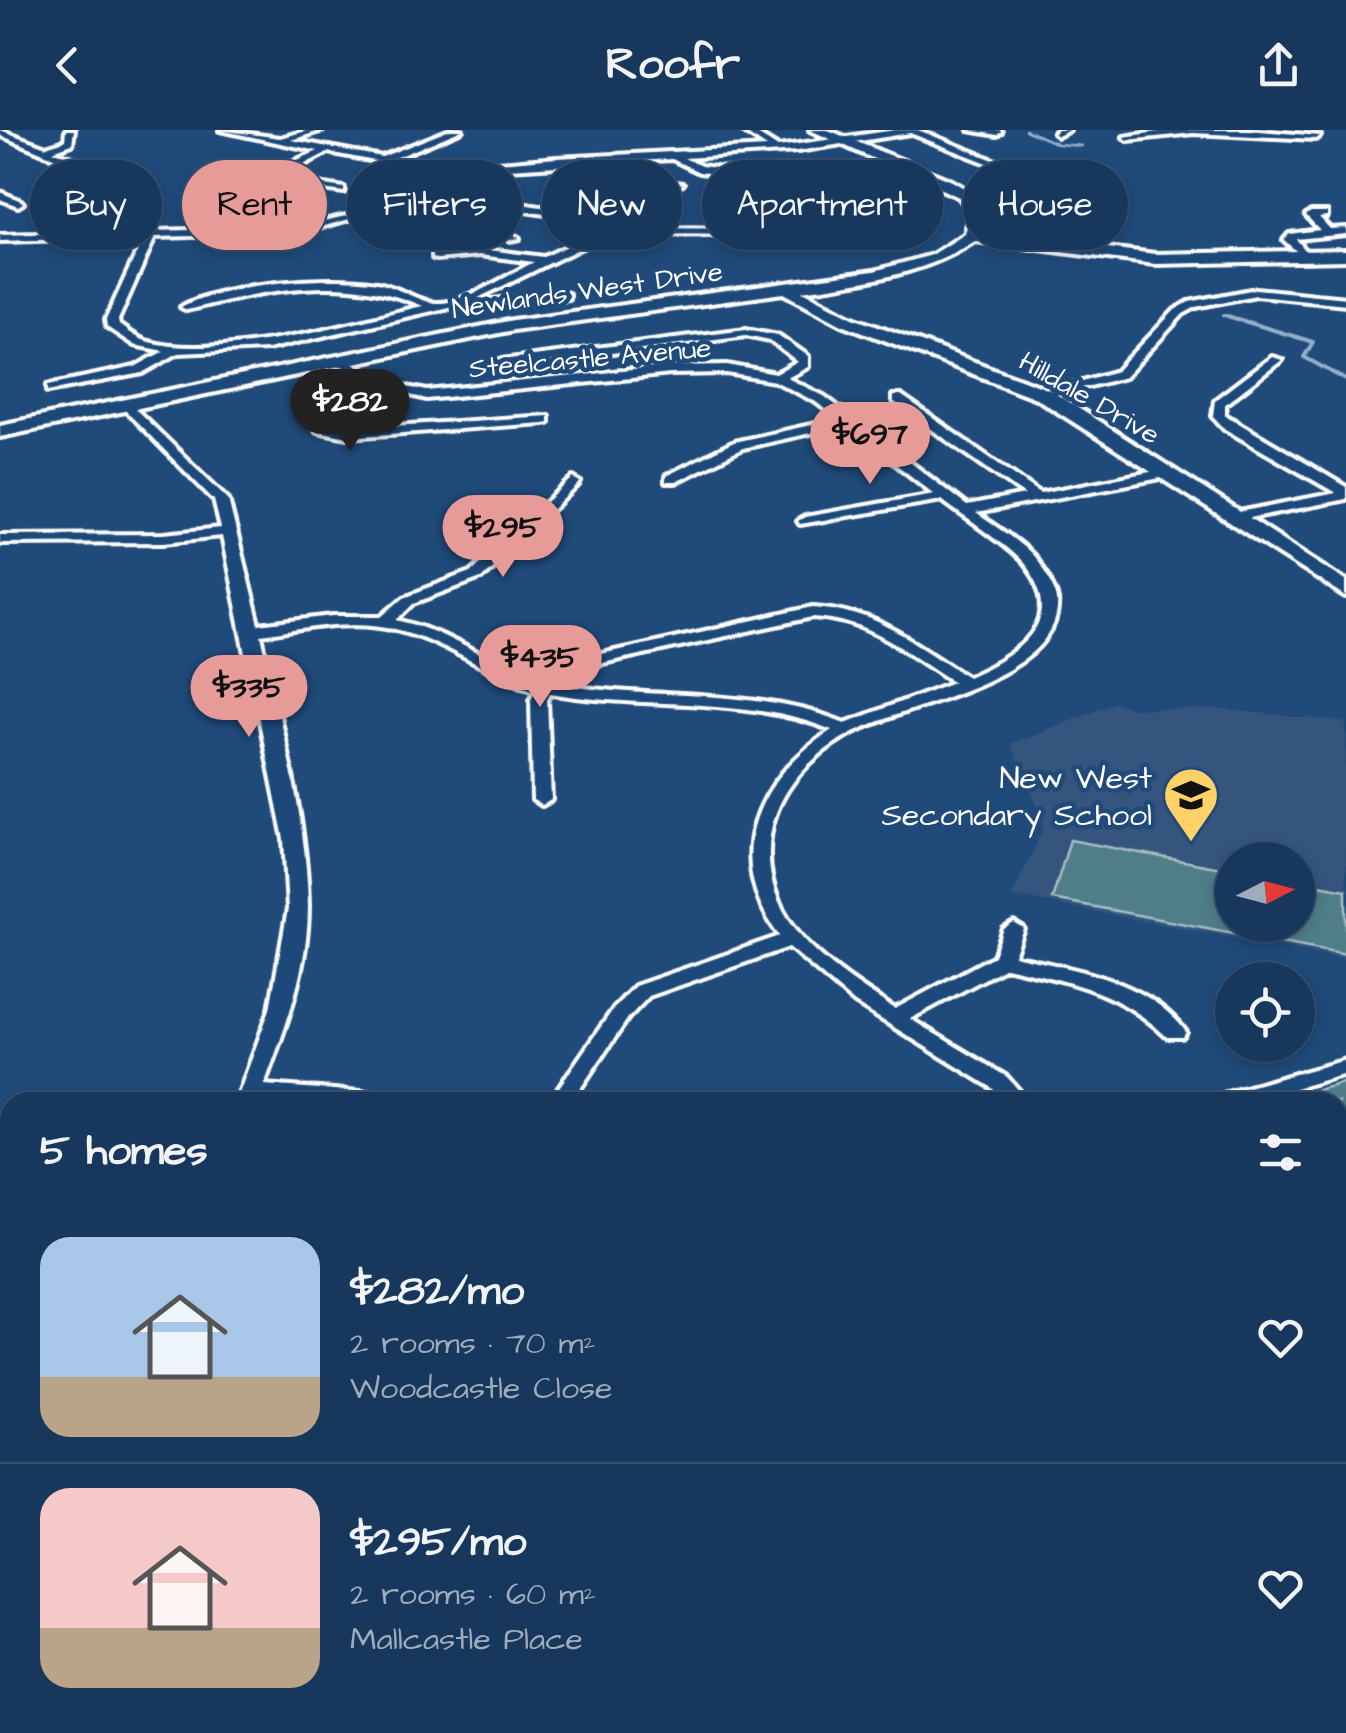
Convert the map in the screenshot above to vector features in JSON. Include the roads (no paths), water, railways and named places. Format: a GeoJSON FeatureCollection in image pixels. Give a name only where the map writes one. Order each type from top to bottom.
{"type":"FeatureCollection","features":[{"type":"Feature","properties":{"kind":"street"},"geometry":{"type":"LineString","coordinates":[[47,150],[70,142],[70,130]]}},
{"type":"Feature","properties":{"kind":"street"},"geometry":{"type":"LineString","coordinates":[[224,130],[277,136],[324,152],[382,160],[458,130]]}},
{"type":"Feature","properties":{"kind":"street"},"geometry":{"type":"LineString","coordinates":[[745,130],[776,149]]}},
{"type":"Feature","properties":{"kind":"street"},"geometry":{"type":"LineString","coordinates":[[817,130],[934,177],[963,193]]}},
{"type":"Feature","properties":{"kind":"street"},"geometry":{"type":"LineString","coordinates":[[577,160],[776,149],[911,130],[988,160]]}},
{"type":"Feature","properties":{"kind":"street"},"geometry":{"type":"LineString","coordinates":[[973,130],[997,132]]}},
{"type":"Feature","properties":{"kind":"street"},"geometry":{"type":"LineString","coordinates":[[1128,138],[1193,130],[1316,136]]}},
{"type":"Feature","properties":{"kind":"street"},"geometry":{"type":"LineString","coordinates":[[277,136],[316,131]]}},
{"type":"Feature","properties":{"kind":"street"},"geometry":{"type":"LineString","coordinates":[[0,132],[70,160]]}},
{"type":"Feature","properties":{"kind":"street"},"geometry":{"type":"LineString","coordinates":[[324,152],[282,170],[280,175],[290,182],[342,190]]}},
{"type":"Feature","properties":{"kind":"street"},"geometry":{"type":"LineString","coordinates":[[673,155],[684,164],[702,169]]}},
{"type":"Feature","properties":{"kind":"street"},"geometry":{"type":"LineString","coordinates":[[0,195],[18,203]]}},
{"type":"Feature","properties":{"kind":"street"},"geometry":{"type":"LineString","coordinates":[[1324,214],[1311,216],[1327,232]]}},
{"type":"Feature","properties":{"kind":"street"},"geometry":{"type":"LineString","coordinates":[[162,234],[290,230],[347,217]]}},
{"type":"Feature","properties":{"kind":"street"},"geometry":{"type":"LineString","coordinates":[[1305,256],[1289,240],[1293,236],[1346,232]]}},
{"type":"Feature","properties":{"kind":"street"},"geometry":{"type":"LineString","coordinates":[[0,238],[30,237]]}},
{"type":"Feature","properties":{"kind":"street","name":"Newlands West Drive"},"geometry":{"type":"LineString","coordinates":[[0,432],[545,319],[898,271],[950,252],[963,243]]}},
{"type":"Feature","properties":{"kind":"street"},"geometry":{"type":"LineString","coordinates":[[144,250],[112,320],[113,327],[138,343],[175,350],[267,345],[435,308],[465,300],[572,250]]}},
{"type":"Feature","properties":{"kind":"street"},"geometry":{"type":"LineString","coordinates":[[1088,250],[1155,258],[1346,255]]}},
{"type":"Feature","properties":{"kind":"street"},"geometry":{"type":"LineString","coordinates":[[437,256],[492,253],[547,261]]}},
{"type":"Feature","properties":{"kind":"street"},"geometry":{"type":"LineString","coordinates":[[187,306],[276,288],[360,284],[390,289],[435,308]]}},
{"type":"Feature","properties":{"kind":"street","name":"Hilldale Drive"},"geometry":{"type":"LineString","coordinates":[[787,288],[834,314],[1043,394],[1346,590]]}},
{"type":"Feature","properties":{"kind":"street"},"geometry":{"type":"LineString","coordinates":[[1043,394],[1120,374],[1180,312],[1193,304],[1256,292],[1346,301]]}},
{"type":"Feature","properties":{"kind":"street"},"geometry":{"type":"LineString","coordinates":[[465,300],[492,303],[564,296]]}},
{"type":"Feature","properties":{"kind":"street"},"geometry":{"type":"LineString","coordinates":[[493,365],[744,332],[774,337],[804,358],[804,364],[778,378]]}},
{"type":"Feature","properties":{"kind":"street"},"geometry":{"type":"LineString","coordinates":[[52,388],[126,374],[175,350]]}},
{"type":"Feature","properties":{"kind":"street","name":"Steelcastle Avenue"},"geometry":{"type":"LineString","coordinates":[[342,360],[383,386],[403,392],[466,393],[696,369],[778,378],[800,387],[848,421],[1028,560],[1044,578],[1055,607],[1048,630],[1032,648],[994,672],[844,729],[795,766],[766,806],[756,860],[770,901],[792,939],[847,985],[1008,1092]]}},
{"type":"Feature","properties":{"kind":"street"},"geometry":{"type":"LineString","coordinates":[[1276,360],[1219,403],[1220,416],[1230,426],[1346,494]]}},
{"type":"Feature","properties":{"kind":"street"},"geometry":{"type":"LineString","coordinates":[[403,392],[328,411],[316,420],[322,428],[348,433],[543,419]]}},
{"type":"Feature","properties":{"kind":"street"},"geometry":{"type":"LineString","coordinates":[[897,399],[1038,498]]}},
{"type":"Feature","properties":{"kind":"street"},"geometry":{"type":"LineString","coordinates":[[128,405],[220,499],[252,631],[293,839],[298,909],[281,1009],[252,1092]]}},
{"type":"Feature","properties":{"kind":"street"},"geometry":{"type":"LineString","coordinates":[[671,479],[740,445],[848,421]]}},
{"type":"Feature","properties":{"kind":"street"},"geometry":{"type":"LineString","coordinates":[[965,511],[1166,474]]}},
{"type":"Feature","properties":{"kind":"street"},"geometry":{"type":"LineString","coordinates":[[385,622],[409,600],[476,575],[573,482]]}},
{"type":"Feature","properties":{"kind":"street"},"geometry":{"type":"LineString","coordinates":[[1234,517],[1346,494]]}},
{"type":"Feature","properties":{"kind":"street"},"geometry":{"type":"LineString","coordinates":[[805,521],[943,496]]}},
{"type":"Feature","properties":{"kind":"street"},"geometry":{"type":"LineString","coordinates":[[0,539],[164,538],[230,531]]}},
{"type":"Feature","properties":{"kind":"street"},"geometry":{"type":"LineString","coordinates":[[542,800],[538,699],[543,687],[566,669],[594,660],[827,612],[861,618],[965,682]]}},
{"type":"Feature","properties":{"kind":"street"},"geometry":{"type":"LineString","coordinates":[[252,631],[330,621],[385,622],[543,687],[621,698],[781,707],[812,713],[844,729]]}},
{"type":"Feature","properties":{"kind":"street"},"geometry":{"type":"LineString","coordinates":[[1004,960],[1014,929]]}},
{"type":"Feature","properties":{"kind":"street"},"geometry":{"type":"LineString","coordinates":[[567,1092],[630,1000],[642,991],[792,939]]}},
{"type":"Feature","properties":{"kind":"street"},"geometry":{"type":"LineString","coordinates":[[896,1017],[1004,960],[1114,987],[1141,999],[1175,1032]]}},
{"type":"Feature","properties":{"kind":"street"},"geometry":{"type":"LineString","coordinates":[[1256,1092],[1346,1067]]}},
{"type":"Feature","properties":{"kind":"waterway"},"geometry":{"type":"LineString","coordinates":[[1025,130],[1058,144],[1082,146]]}},
{"type":"Feature","properties":{"kind":"waterway"},"geometry":{"type":"LineString","coordinates":[[1224,315],[1313,342],[1304,357],[1346,380]]}},
{"type":"Feature","properties":{"kind":"place","name":"New West Secondary School"},"geometry":{"type":"Point","coordinates":[1191,844]}}]}
